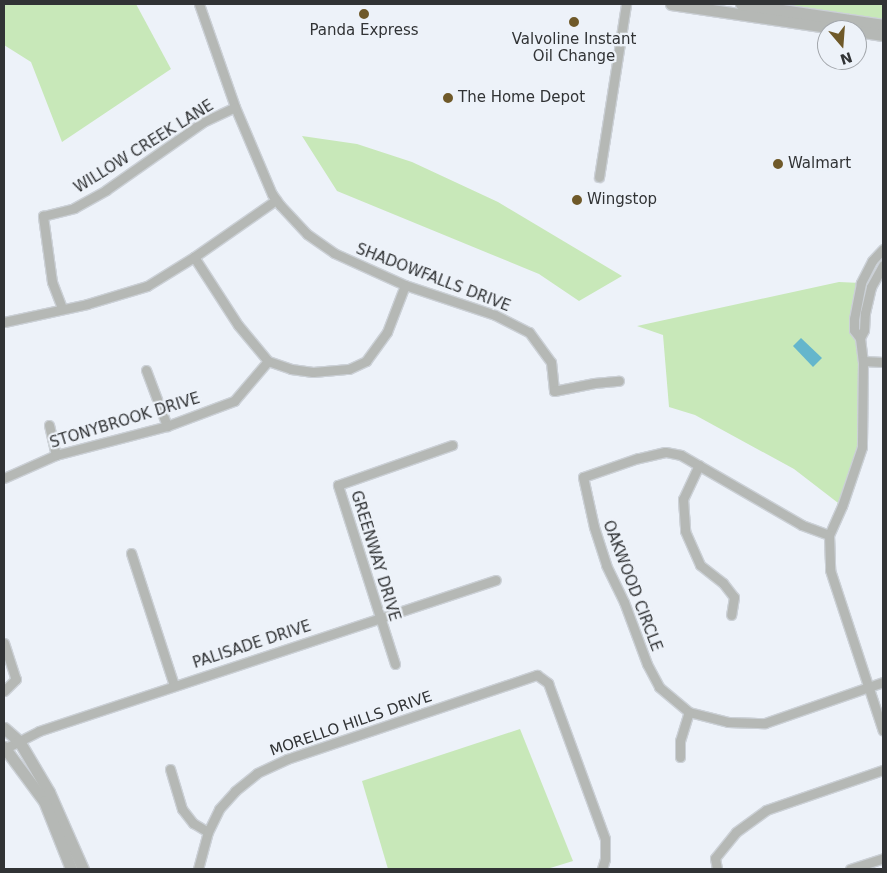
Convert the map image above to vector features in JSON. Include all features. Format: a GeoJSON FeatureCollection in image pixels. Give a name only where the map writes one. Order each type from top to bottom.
{"type":"FeatureCollection","features":[{"type":"Feature","properties":{"kind":"street","name":"SHADOWFALLS DRIVE"},"geometry":{"type":"LineString","coordinates":[[199,4],[235,107],[276,200],[307,234],[334,253],[405,285],[495,315],[529,332],[551,362],[554,391],[594,382],[619,380]]}},
{"type":"Feature","properties":{"kind":"street"},"geometry":{"type":"LineString","coordinates":[[599,177],[626,4]]}},
{"type":"Feature","properties":{"kind":"street"},"geometry":{"type":"LineString","coordinates":[[671,4],[817,25]]}},
{"type":"Feature","properties":{"kind":"street"},"geometry":{"type":"LineString","coordinates":[[741,4],[883,25]]}},
{"type":"Feature","properties":{"kind":"street"},"geometry":{"type":"LineString","coordinates":[[867,33],[883,35]]}},
{"type":"Feature","properties":{"kind":"street","name":"WILLOW CREEK LANE"},"geometry":{"type":"LineString","coordinates":[[62,308],[52,282],[43,216],[74,208],[106,190],[203,122],[235,107]]}},
{"type":"Feature","properties":{"kind":"street"},"geometry":{"type":"LineString","coordinates":[[4,322],[87,304],[147,286],[194,257],[276,200]]}},
{"type":"Feature","properties":{"kind":"street"},"geometry":{"type":"LineString","coordinates":[[883,249],[872,261],[861,283],[854,319],[854,330],[860,338],[863,360],[862,447],[842,506],[829,535],[830,570],[883,731]]}},
{"type":"Feature","properties":{"kind":"street"},"geometry":{"type":"LineString","coordinates":[[194,257],[238,325],[268,361],[291,369],[313,372],[349,369],[366,361],[387,332],[405,285]]}},
{"type":"Feature","properties":{"kind":"street"},"geometry":{"type":"LineString","coordinates":[[860,338],[864,330],[865,313],[871,288],[883,266]]}},
{"type":"Feature","properties":{"kind":"street"},"geometry":{"type":"LineString","coordinates":[[863,360],[883,362]]}},
{"type":"Feature","properties":{"kind":"street","name":"STONYBROOK DRIVE"},"geometry":{"type":"LineString","coordinates":[[4,478],[56,455],[167,426],[234,402],[268,361]]}},
{"type":"Feature","properties":{"kind":"street"},"geometry":{"type":"LineString","coordinates":[[146,370],[167,426]]}},
{"type":"Feature","properties":{"kind":"street"},"geometry":{"type":"LineString","coordinates":[[49,426],[56,455]]}},
{"type":"Feature","properties":{"kind":"street","name":"GREENWAY DRIVE"},"geometry":{"type":"LineString","coordinates":[[395,664],[338,485],[452,445]]}},
{"type":"Feature","properties":{"kind":"street","name":"OAKWOOD CIRCLE"},"geometry":{"type":"LineString","coordinates":[[829,535],[802,526],[681,455],[665,452],[638,458],[583,478],[594,527],[603,555],[624,602],[647,664],[659,687],[688,712],[728,722],[766,722],[883,682]]}},
{"type":"Feature","properties":{"kind":"street"},"geometry":{"type":"LineString","coordinates":[[699,464],[683,499],[685,531],[700,565],[723,582],[734,598],[731,615]]}},
{"type":"Feature","properties":{"kind":"street"},"geometry":{"type":"LineString","coordinates":[[131,553],[174,686]]}},
{"type":"Feature","properties":{"kind":"street","name":"PALISADE DRIVE"},"geometry":{"type":"LineString","coordinates":[[4,748],[39,731],[496,580]]}},
{"type":"Feature","properties":{"kind":"street"},"geometry":{"type":"LineString","coordinates":[[4,643],[16,679],[4,691]]}},
{"type":"Feature","properties":{"kind":"street","name":"MORELLO HILLS DRIVE"},"geometry":{"type":"LineString","coordinates":[[198,869],[208,832],[219,810],[235,791],[257,773],[288,759],[537,675],[548,683],[605,839],[605,859],[602,869]]}},
{"type":"Feature","properties":{"kind":"street"},"geometry":{"type":"LineString","coordinates":[[680,757],[680,742],[688,712]]}},
{"type":"Feature","properties":{"kind":"street"},"geometry":{"type":"LineString","coordinates":[[4,728],[19,741],[49,792],[83,869]]}},
{"type":"Feature","properties":{"kind":"street"},"geometry":{"type":"LineString","coordinates":[[4,748],[44,802],[71,869]]}},
{"type":"Feature","properties":{"kind":"street"},"geometry":{"type":"LineString","coordinates":[[170,769],[182,809],[193,823],[208,832]]}},
{"type":"Feature","properties":{"kind":"street"},"geometry":{"type":"LineString","coordinates":[[717,869],[715,858],[736,832],[766,810],[883,770]]}},
{"type":"Feature","properties":{"kind":"street"},"geometry":{"type":"LineString","coordinates":[[850,869],[883,858]]}},
{"type":"Feature","properties":{"kind":"green space"},"geometry":{"type":"Polygon","coordinates":[[[4,4],[136,4],[171,69],[62,142],[31,62],[4,45],[4,4]]]}},
{"type":"Feature","properties":{"kind":"green space"},"geometry":{"type":"Polygon","coordinates":[[[775,4],[883,4],[883,19],[775,4]]]}},
{"type":"Feature","properties":{"kind":"green space"},"geometry":{"type":"Polygon","coordinates":[[[302,136],[357,144],[412,162],[498,202],[622,276],[579,301],[539,274],[337,191],[302,136]]]}},
{"type":"Feature","properties":{"kind":"green space"},"geometry":{"type":"Polygon","coordinates":[[[839,282],[861,283],[854,319],[860,338],[862,447],[842,506],[794,469],[695,415],[669,407],[663,335],[637,326],[839,282]]]}},
{"type":"Feature","properties":{"kind":"green space"},"geometry":{"type":"Polygon","coordinates":[[[520,729],[573,861],[547,869],[388,869],[362,781],[520,729]]]}},
{"type":"Feature","properties":{"kind":"water"},"geometry":{"type":"Polygon","coordinates":[[[801,338],[822,358],[813,367],[793,346],[801,338]]]}},
{"type":"Feature","properties":{"kind":"place","name":"Panda Express"},"geometry":{"type":"Point","coordinates":[364,14]}},
{"type":"Feature","properties":{"kind":"place","name":"Valvoline Instant Oil Change"},"geometry":{"type":"Point","coordinates":[574,22]}},
{"type":"Feature","properties":{"kind":"place","name":"The Home Depot"},"geometry":{"type":"Point","coordinates":[448,98]}},
{"type":"Feature","properties":{"kind":"place","name":"Walmart"},"geometry":{"type":"Point","coordinates":[778,164]}},
{"type":"Feature","properties":{"kind":"place","name":"Wingstop"},"geometry":{"type":"Point","coordinates":[577,200]}}]}
